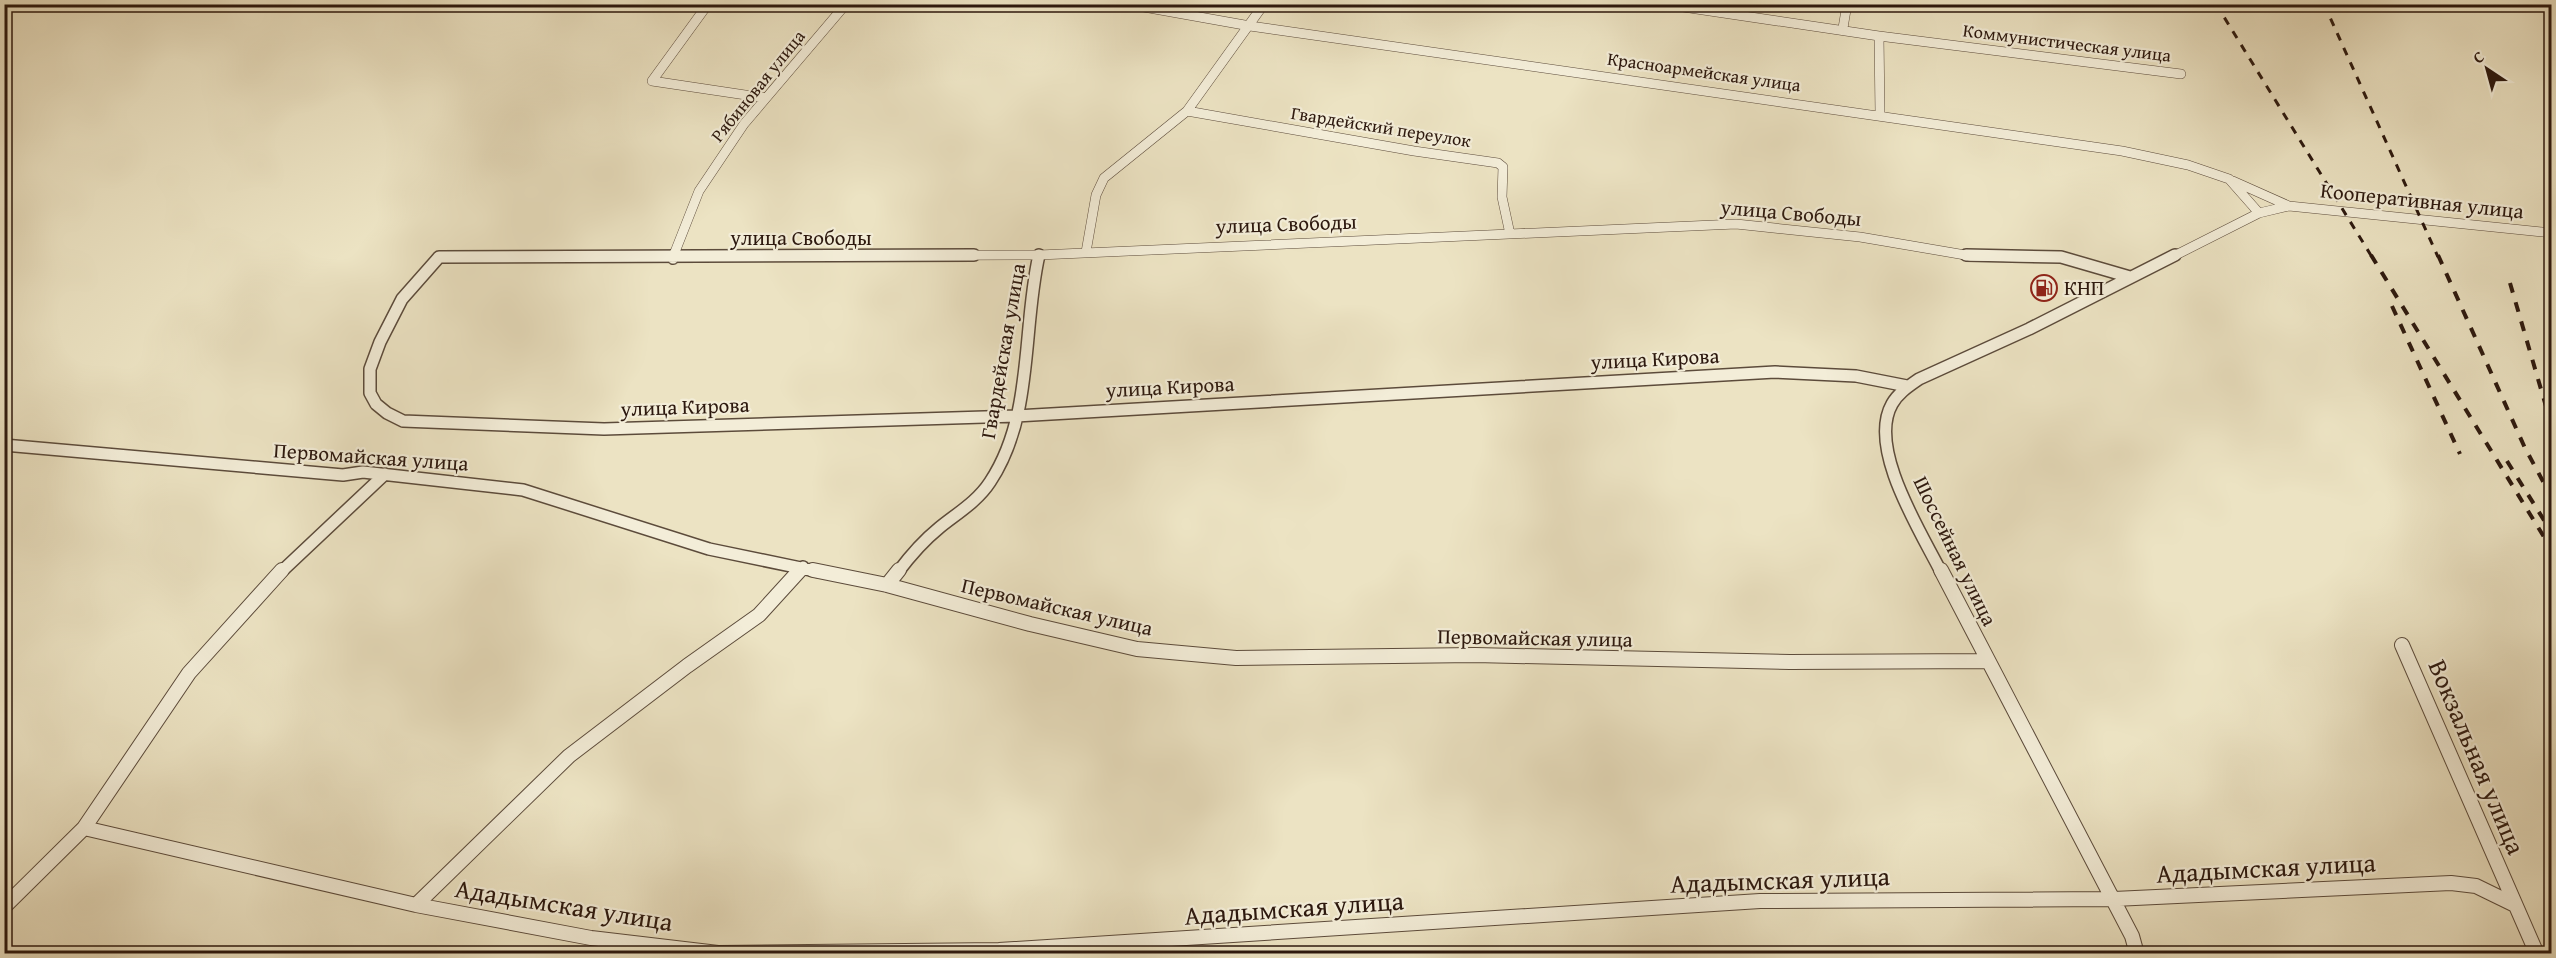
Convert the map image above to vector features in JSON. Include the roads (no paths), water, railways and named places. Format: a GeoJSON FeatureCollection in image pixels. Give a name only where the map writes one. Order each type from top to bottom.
{"type":"FeatureCollection","features":[{"type":"Feature","properties":{"kind":"street"},"geometry":{"type":"LineString","coordinates":[[708,4],[652,81],[766,98]]}},
{"type":"Feature","properties":{"kind":"street","name":"Рябиновая улица"},"geometry":{"type":"LineString","coordinates":[[674,258],[699,191],[744,124],[846,4]]}},
{"type":"Feature","properties":{"kind":"street","name":"Красноармейская улица"},"geometry":{"type":"LineString","coordinates":[[1127,4],[1250,26],[1880,114],[2122,151],[2188,165],[2229,179],[2259,213]]}},
{"type":"Feature","properties":{"kind":"street"},"geometry":{"type":"LineString","coordinates":[[1086,252],[1096,195],[1104,178],[1187,111],[1264,4]]}},
{"type":"Feature","properties":{"kind":"street","name":"Коммунистическая улица"},"geometry":{"type":"LineString","coordinates":[[1663,4],[1843,28],[1880,36],[2181,74]]}},
{"type":"Feature","properties":{"kind":"street"},"geometry":{"type":"LineString","coordinates":[[1843,28],[1847,4]]}},
{"type":"Feature","properties":{"kind":"street"},"geometry":{"type":"LineString","coordinates":[[1880,36],[1880,114]]}},
{"type":"Feature","properties":{"kind":"street","name":"Гвардейский переулок"},"geometry":{"type":"LineString","coordinates":[[1187,111],[1414,151],[1498,163],[1503,167],[1502,197],[1510,234]]}},
{"type":"Feature","properties":{"kind":"street","name":"Кооперативная улица"},"geometry":{"type":"LineString","coordinates":[[2229,179],[2289,206],[2552,233]]}},
{"type":"Feature","properties":{"kind":"street","name":"Кооперативная улица"},"geometry":{"type":"LineString","coordinates":[[2259,213],[2289,206]]}},
{"type":"Feature","properties":{"kind":"street","name":"Шоссейная улица"},"geometry":{"type":"LineString","coordinates":[[2137,954],[2132,936],[2114,899],[1903,498],[1885,441],[1885,417],[1896,396],[1907,386],[2029,329],[2259,213]]}},
{"type":"Feature","properties":{"kind":"street","name":"улица Свободы"},"geometry":{"type":"LineString","coordinates":[[439,257],[1039,255],[1736,224],[1860,237],[1971,256],[2061,257],[2130,277]]}},
{"type":"Feature","properties":{"kind":"street","name":"Гвардейская улица"},"geometry":{"type":"LineString","coordinates":[[887,585],[908,556],[990,483],[1007,448],[1016,416],[1034,277],[1039,255]]}},
{"type":"Feature","properties":{"kind":"street","name":"улица Кирова"},"geometry":{"type":"LineString","coordinates":[[439,257],[402,300],[376,346],[367,375],[369,394],[387,415],[403,421],[604,429],[1016,416],[1775,372],[1856,376],[1907,386]]}},
{"type":"Feature","properties":{"kind":"street","name":"Первомайская улица"},"geometry":{"type":"LineString","coordinates":[[4,445],[343,475],[363,472],[523,490],[709,549],[887,585],[1030,624],[1137,649],[1236,658],[1475,655],[1790,662],[1988,661]]}},
{"type":"Feature","properties":{"kind":"street"},"geometry":{"type":"LineString","coordinates":[[4,907],[84,828],[189,673],[293,558],[385,474]]}},
{"type":"Feature","properties":{"kind":"street"},"geometry":{"type":"LineString","coordinates":[[416,905],[569,756],[759,615],[803,567]]}},
{"type":"Feature","properties":{"kind":"street","name":"Вокзальная улица"},"geometry":{"type":"LineString","coordinates":[[2402,645],[2537,954]]}},
{"type":"Feature","properties":{"kind":"street","name":"Ададымская улица"},"geometry":{"type":"LineString","coordinates":[[84,828],[416,905],[591,938],[718,953],[999,950],[1760,902],[2114,899],[2451,883],[2476,886],[2515,905]]}},
{"type":"Feature","properties":{"kind":"railway"},"geometry":{"type":"LineString","coordinates":[[2216,4],[2372,257]]}},
{"type":"Feature","properties":{"kind":"railway"},"geometry":{"type":"LineString","coordinates":[[2324,4],[2438,257]]}},
{"type":"Feature","properties":{"kind":"railway"},"geometry":{"type":"LineString","coordinates":[[2371,255],[2552,550]]}},
{"type":"Feature","properties":{"kind":"railway"},"geometry":{"type":"LineString","coordinates":[[2438,255],[2525,448],[2552,498]]}},
{"type":"Feature","properties":{"kind":"railway"},"geometry":{"type":"LineString","coordinates":[[2510,283],[2552,427]]}},
{"type":"Feature","properties":{"kind":"railway"},"geometry":{"type":"LineString","coordinates":[[2392,306],[2460,454]]}},
{"type":"Feature","properties":{"kind":"railway"},"geometry":{"type":"LineString","coordinates":[[2507,461],[2552,533]]}},
{"type":"Feature","properties":{"kind":"place","name":"КНП"},"geometry":{"type":"Point","coordinates":[2044,288]}}]}
